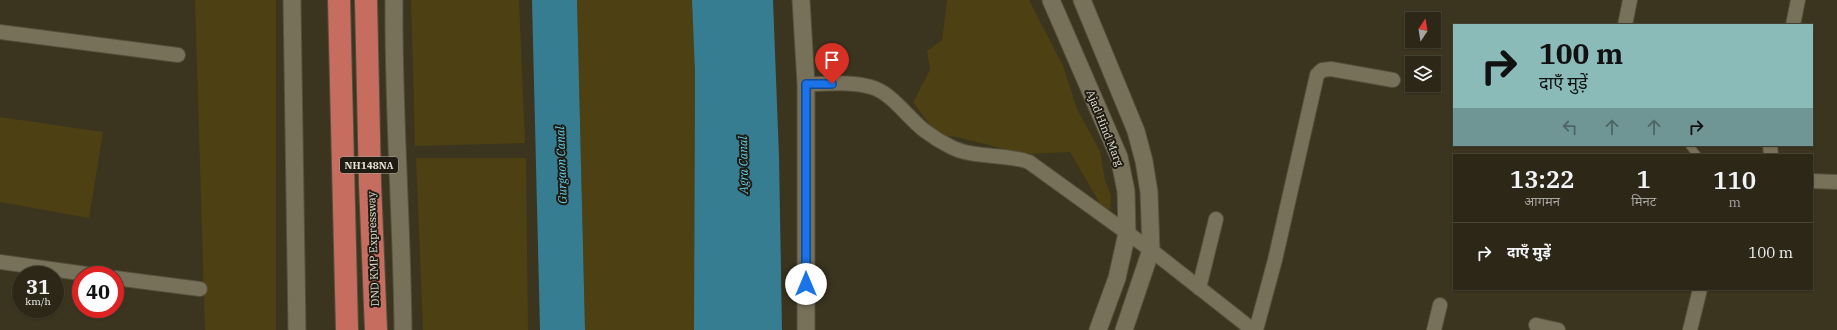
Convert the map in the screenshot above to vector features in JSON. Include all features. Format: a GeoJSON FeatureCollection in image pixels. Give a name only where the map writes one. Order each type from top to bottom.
{"type":"FeatureCollection","features":[{"type":"Feature","properties":{"kind":"highway","name":"NH148NA"},"geometry":{"type":"LineString","coordinates":[[339,0],[347,330]]}},
{"type":"Feature","properties":{"kind":"highway","name":"DND KMP Expressway"},"geometry":{"type":"LineString","coordinates":[[366,0],[370,183],[376,330]]}},
{"type":"Feature","properties":{"kind":"street"},"geometry":{"type":"LineString","coordinates":[[292,0],[297,330]]}},
{"type":"Feature","properties":{"kind":"street"},"geometry":{"type":"LineString","coordinates":[[394,0],[394,47],[402,252],[403,330]]}},
{"type":"Feature","properties":{"kind":"street"},"geometry":{"type":"LineString","coordinates":[[802,0],[806,84],[806,330]]}},
{"type":"Feature","properties":{"kind":"street","name":"Ajad Hind Marg"},"geometry":{"type":"LineString","coordinates":[[1051,0],[1119,157],[1126,191],[1127,233],[1117,278],[1098,330]]}},
{"type":"Feature","properties":{"kind":"street"},"geometry":{"type":"LineString","coordinates":[[1082,0],[1136,131],[1144,161],[1149,192],[1151,250],[1124,330]]}},
{"type":"Feature","properties":{"kind":"street"},"geometry":{"type":"LineString","coordinates":[[1625,24],[1630,0]]}},
{"type":"Feature","properties":{"kind":"street"},"geometry":{"type":"LineString","coordinates":[[1793,24],[1798,0]]}},
{"type":"Feature","properties":{"kind":"street"},"geometry":{"type":"LineString","coordinates":[[0,32],[178,54]]}},
{"type":"Feature","properties":{"kind":"street"},"geometry":{"type":"LineString","coordinates":[[1256,330],[1275,260],[1317,75],[1322,70],[1331,69],[1394,80]]}},
{"type":"Feature","properties":{"kind":"street"},"geometry":{"type":"LineString","coordinates":[[806,84],[857,84],[872,87],[882,92],[925,131],[951,147],[962,151],[1018,158],[1029,162],[1151,250],[1253,330]]}},
{"type":"Feature","properties":{"kind":"street"},"geometry":{"type":"LineString","coordinates":[[1813,181],[1837,182]]}},
{"type":"Feature","properties":{"kind":"street"},"geometry":{"type":"LineString","coordinates":[[1199,288],[1216,219]]}},
{"type":"Feature","properties":{"kind":"street"},"geometry":{"type":"LineString","coordinates":[[0,262],[72,272]]}},
{"type":"Feature","properties":{"kind":"street"},"geometry":{"type":"LineString","coordinates":[[124,279],[200,289]]}},
{"type":"Feature","properties":{"kind":"street"},"geometry":{"type":"LineString","coordinates":[[1690,330],[1700,290]]}},
{"type":"Feature","properties":{"kind":"street"},"geometry":{"type":"LineString","coordinates":[[1434,330],[1440,305]]}},
{"type":"Feature","properties":{"kind":"street"},"geometry":{"type":"LineString","coordinates":[[1536,325],[1558,330]]}},
{"type":"Feature","properties":{"kind":"lane"},"geometry":{"type":"LineString","coordinates":[[1690,146],[1696,154]]}},
{"type":"Feature","properties":{"kind":"shaded area"},"geometry":{"type":"Polygon","coordinates":[[[195,0],[276,0],[276,330],[205,330],[195,0]]]}},
{"type":"Feature","properties":{"kind":"shaded area"},"geometry":{"type":"Polygon","coordinates":[[[411,0],[519,0],[525,143],[415,146],[411,0]]]}},
{"type":"Feature","properties":{"kind":"shaded area"},"geometry":{"type":"Polygon","coordinates":[[[577,0],[692,0],[695,73],[694,330],[585,330],[577,0]]]}},
{"type":"Feature","properties":{"kind":"shaded area"},"geometry":{"type":"Polygon","coordinates":[[[947,0],[1029,0],[1063,66],[1077,109],[1100,151],[1105,180],[1111,196],[1109,219],[1070,152],[1025,154],[957,137],[937,135],[913,102],[930,70],[927,51],[942,40],[947,0]]]}},
{"type":"Feature","properties":{"kind":"shaded area"},"geometry":{"type":"Polygon","coordinates":[[[0,117],[103,132],[89,218],[0,202],[0,117]]]}},
{"type":"Feature","properties":{"kind":"shaded area"},"geometry":{"type":"Polygon","coordinates":[[[416,158],[526,158],[528,330],[423,330],[416,158]]]}},
{"type":"Feature","properties":{"kind":"water","name":"Gurgaon Canal"},"geometry":{"type":"Polygon","coordinates":[[[532,0],[577,0],[585,330],[540,330],[532,0]]]}},
{"type":"Feature","properties":{"kind":"water","name":"Agra Canal"},"geometry":{"type":"Polygon","coordinates":[[[692,0],[773,0],[779,157],[782,330],[694,330],[695,73],[692,0]]]}},
{"type":"Feature","properties":{"kind":"route"},"geometry":{"type":"LineString","coordinates":[[806,284],[806,84],[832,84]]}}]}
